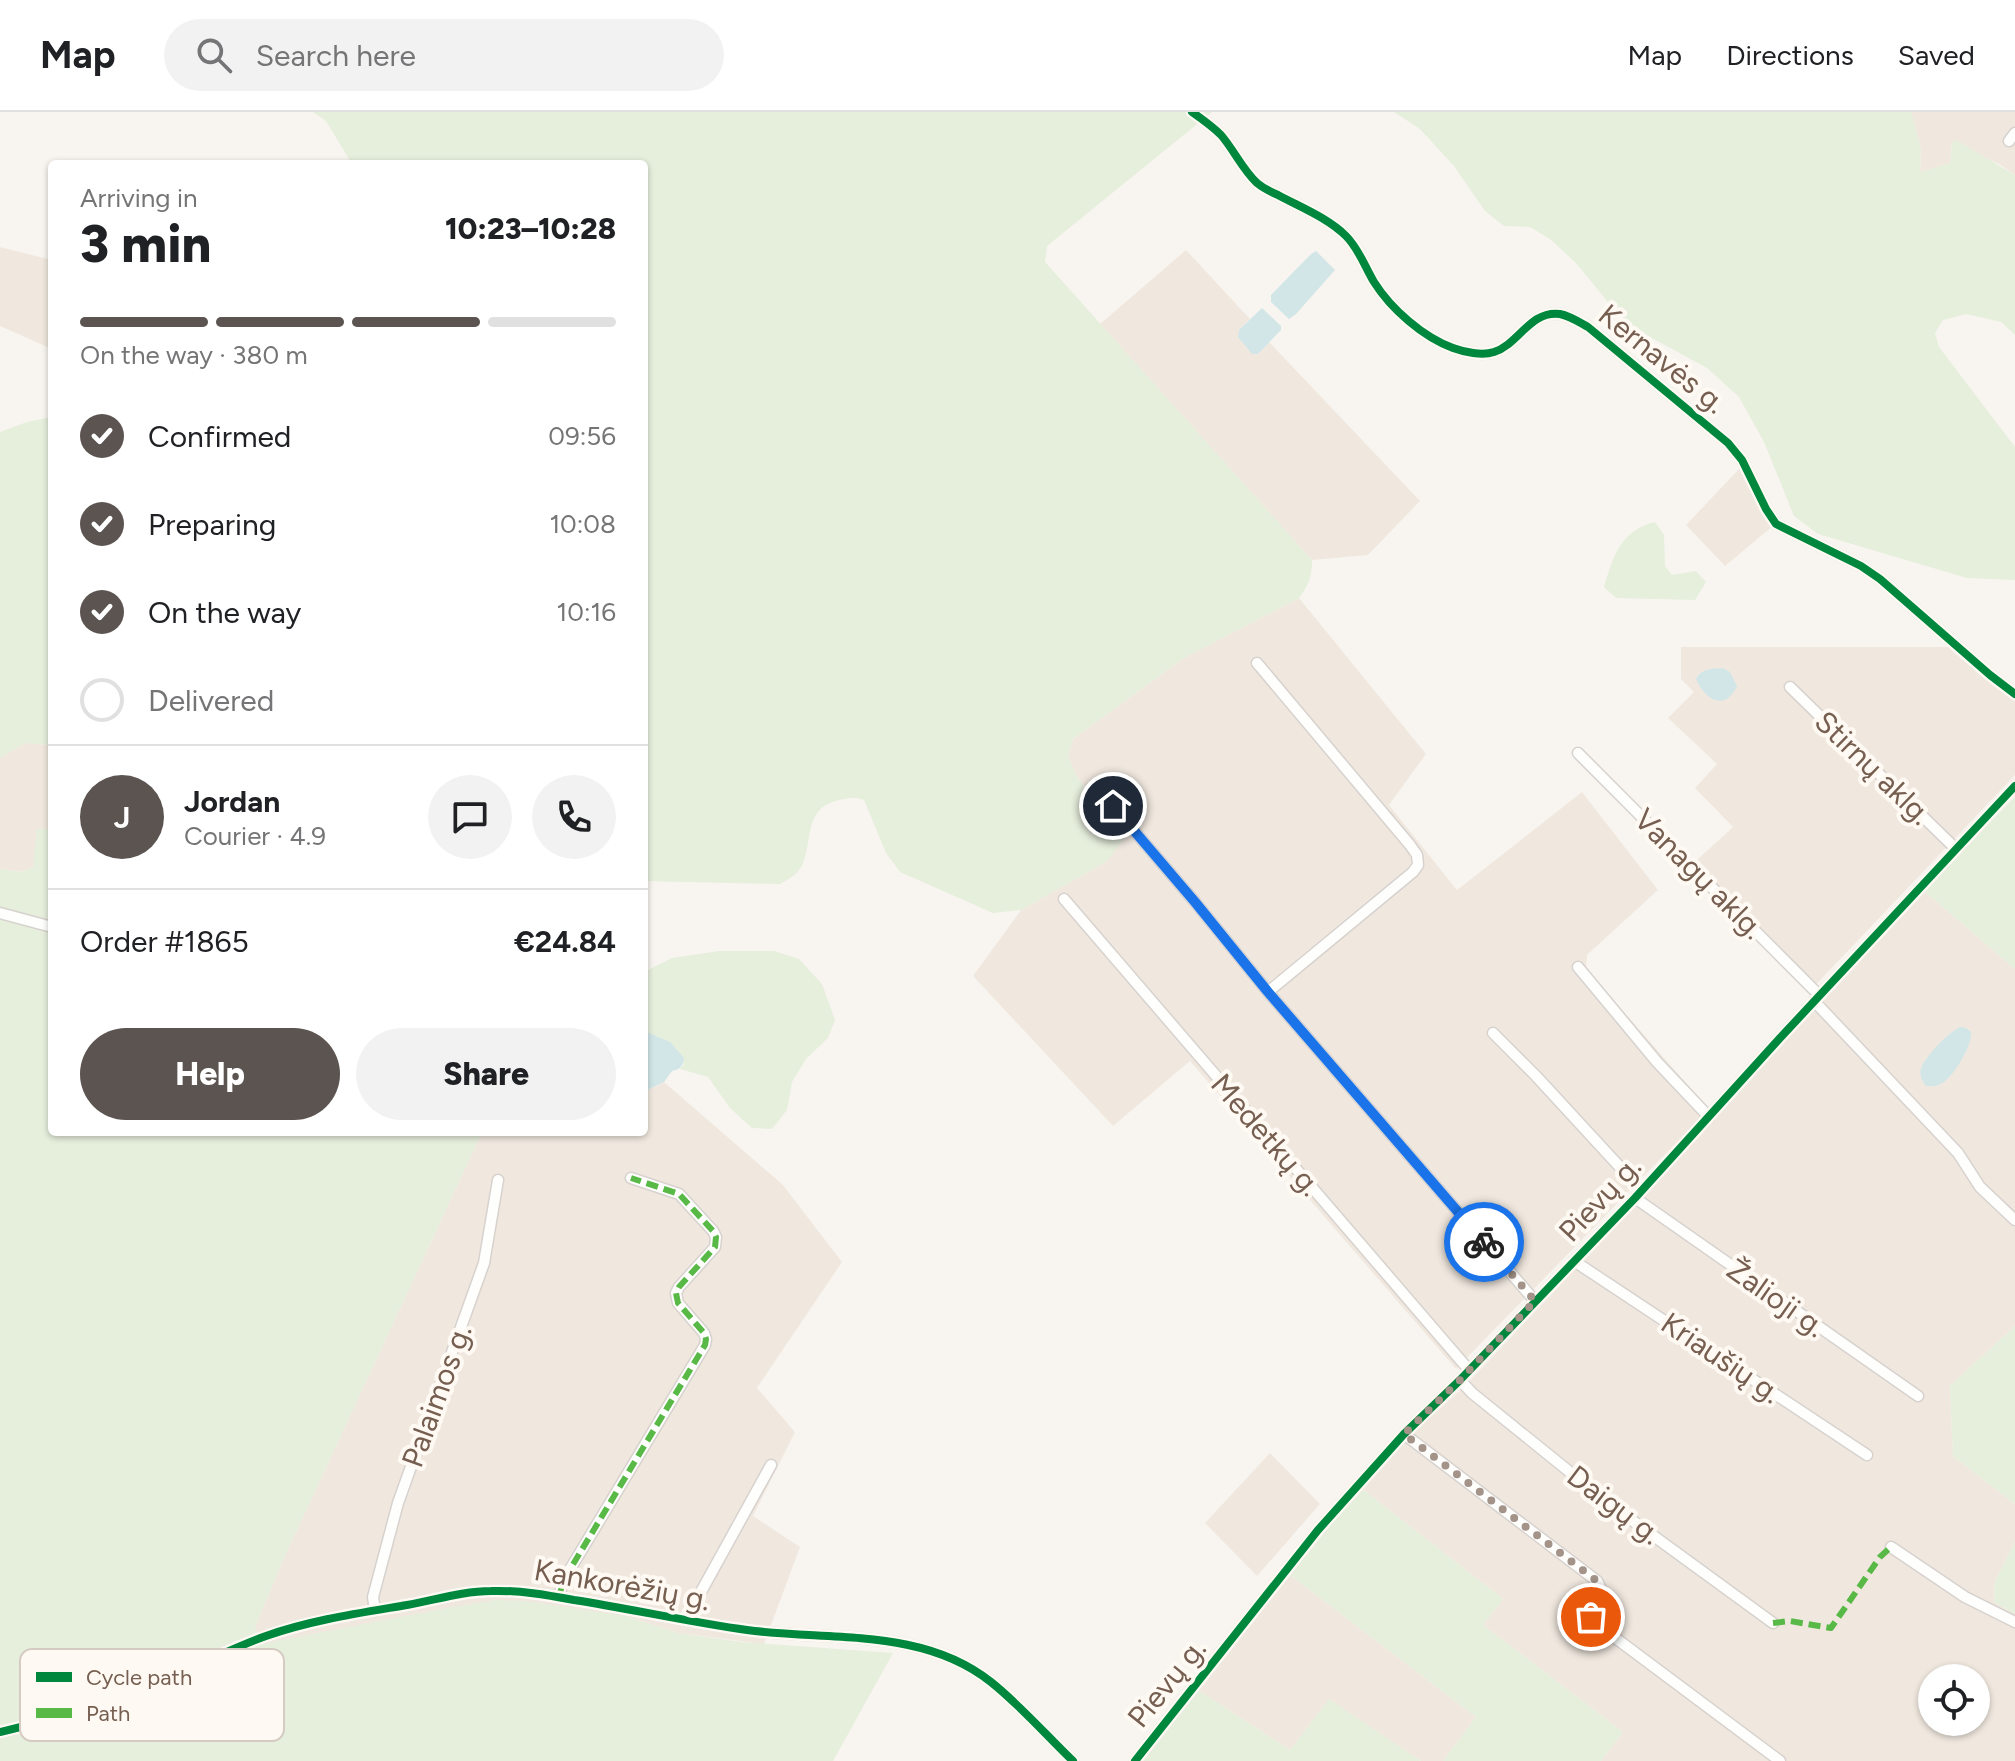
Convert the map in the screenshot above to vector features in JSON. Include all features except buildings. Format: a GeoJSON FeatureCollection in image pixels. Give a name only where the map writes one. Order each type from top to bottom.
{"type":"FeatureCollection","features":[{"type":"Feature","properties":{"kind":"street","name":"Kernavės g."},"geometry":{"type":"LineString","coordinates":[[1192,112],[1222,136],[1260,186],[1344,234],[1391,303],[1439,342],[1479,354],[1492,353],[1504,348],[1527,325],[1540,317],[1557,314],[1588,327],[1728,443],[1742,460],[1776,524],[1861,566],[1880,579],[2015,694]]}},
{"type":"Feature","properties":{"kind":"street"},"geometry":{"type":"LineString","coordinates":[[1257,663],[1410,845],[1417,855],[1418,865],[1268,992]]}},
{"type":"Feature","properties":{"kind":"street","name":"Stirnų aklg."},"geometry":{"type":"LineString","coordinates":[[1790,687],[1956,849]]}},
{"type":"Feature","properties":{"kind":"street","name":"Vanagų aklg."},"geometry":{"type":"LineString","coordinates":[[1578,753],[1817,998],[1958,1153],[1980,1187],[2015,1220]]}},
{"type":"Feature","properties":{"kind":"street","name":"Pievų g."},"geometry":{"type":"LineString","coordinates":[[1135,1761],[1318,1530],[1404,1434],[1638,1194],[2015,786]]}},
{"type":"Feature","properties":{"kind":"street"},"geometry":{"type":"LineString","coordinates":[[1113,806],[1268,992],[1535,1301]]}},
{"type":"Feature","properties":{"kind":"street","name":"Medetkų g."},"geometry":{"type":"LineString","coordinates":[[1064,899],[1469,1370]]}},
{"type":"Feature","properties":{"kind":"street"},"geometry":{"type":"LineString","coordinates":[[0,913],[48,926]]}},
{"type":"Feature","properties":{"kind":"street"},"geometry":{"type":"LineString","coordinates":[[1578,967],[1657,1062],[1709,1117]]}},
{"type":"Feature","properties":{"kind":"street","name":"Žalioji g."},"geometry":{"type":"LineString","coordinates":[[1493,1033],[1536,1076],[1638,1194],[1642,1205],[1918,1396]]}},
{"type":"Feature","properties":{"kind":"street"},"geometry":{"type":"LineString","coordinates":[[559,1597],[563,1581],[705,1345],[704,1333],[678,1303],[676,1293],[715,1247],[716,1237],[679,1194],[631,1178]]}},
{"type":"Feature","properties":{"kind":"street","name":"Palaimos g."},"geometry":{"type":"LineString","coordinates":[[375,1611],[373,1597],[398,1503],[484,1263],[498,1180]]}},
{"type":"Feature","properties":{"kind":"street","name":"Kriaušių g."},"geometry":{"type":"LineString","coordinates":[[1574,1261],[1867,1455]]}},
{"type":"Feature","properties":{"kind":"street","name":"Daigų g."},"geometry":{"type":"LineString","coordinates":[[1460,1380],[1607,1502],[1773,1623]]}},
{"type":"Feature","properties":{"kind":"street"},"geometry":{"type":"LineString","coordinates":[[1404,1434],[1597,1581],[1602,1595],[1591,1614],[1594,1622],[1780,1761]]}},
{"type":"Feature","properties":{"kind":"street"},"geometry":{"type":"LineString","coordinates":[[686,1619],[771,1465]]}},
{"type":"Feature","properties":{"kind":"street"},"geometry":{"type":"LineString","coordinates":[[1891,1547],[1965,1597],[2015,1622]]}},
{"type":"Feature","properties":{"kind":"street","name":"Kankorėžių g."},"geometry":{"type":"LineString","coordinates":[[235,1649],[266,1636],[324,1620],[466,1593],[526,1592],[752,1631],[855,1637],[915,1646],[955,1659],[990,1681],[1073,1761]]}},
{"type":"Feature","properties":{"kind":"street","name":"Kankorėžių g."},"geometry":{"type":"LineString","coordinates":[[0,1732],[20,1727]]}},
{"type":"Feature","properties":{"kind":"shaded area"},"geometry":{"type":"Polygon","coordinates":[[[1911,112],[2015,112],[2015,175],[1999,164],[1952,143],[1950,163],[1920,172],[1921,149],[1911,112]]]}},
{"type":"Feature","properties":{"kind":"shaded area"},"geometry":{"type":"Polygon","coordinates":[[[0,247],[48,259],[48,347],[0,326],[0,247]]]}},
{"type":"Feature","properties":{"kind":"shaded area"},"geometry":{"type":"Polygon","coordinates":[[[1186,250],[1250,319],[1239,330],[1258,354],[1269,342],[1420,501],[1368,555],[1312,560],[1100,324],[1186,250]]]}},
{"type":"Feature","properties":{"kind":"shaded area"},"geometry":{"type":"Polygon","coordinates":[[[1316,251],[1335,270],[1289,319],[1271,302],[1271,295],[1316,251]]]}},
{"type":"Feature","properties":{"kind":"shaded area"},"geometry":{"type":"Polygon","coordinates":[[[1262,308],[1281,326],[1281,330],[1258,354],[1252,354],[1238,337],[1239,330],[1262,308]]]}},
{"type":"Feature","properties":{"kind":"shaded area"},"geometry":{"type":"Polygon","coordinates":[[[1739,469],[1773,526],[1725,566],[1686,525],[1739,469]]]}},
{"type":"Feature","properties":{"kind":"shaded area"},"geometry":{"type":"Polygon","coordinates":[[[1299,598],[1426,754],[1389,805],[1457,890],[1582,792],[1658,890],[1587,955],[1586,969],[1709,1109],[1456,1369],[1190,1061],[1113,1126],[973,976],[1021,910],[1106,862],[1110,815],[1077,777],[1068,756],[1073,739],[1184,658],[1299,598]]]}},
{"type":"Feature","properties":{"kind":"shaded area"},"geometry":{"type":"Polygon","coordinates":[[[1681,647],[1952,647],[2015,701],[2015,775],[1808,993],[1686,870],[1733,827],[1695,788],[1717,764],[1668,718],[1694,692],[1681,679],[1681,647]]]}},
{"type":"Feature","properties":{"kind":"shaded area"},"geometry":{"type":"Polygon","coordinates":[[[1723,668],[1730,672],[1737,686],[1727,699],[1721,701],[1705,693],[1696,679],[1704,671],[1723,668]]]}},
{"type":"Feature","properties":{"kind":"shaded area"},"geometry":{"type":"Polygon","coordinates":[[[25,743],[48,745],[48,829],[37,830],[34,866],[22,872],[0,869],[0,758],[25,743]]]}},
{"type":"Feature","properties":{"kind":"shaded area"},"geometry":{"type":"Polygon","coordinates":[[[1923,890],[2015,969],[2015,1326],[1950,1386],[1953,1456],[2015,1504],[2015,1542],[1995,1581],[1994,1602],[2015,1614],[2015,1761],[1601,1761],[1623,1732],[1483,1625],[1503,1599],[1361,1488],[1400,1444],[1462,1389],[1645,1195],[1923,890]]]}},
{"type":"Feature","properties":{"kind":"shaded area"},"geometry":{"type":"Polygon","coordinates":[[[1961,1027],[1971,1032],[1962,1058],[1944,1082],[1926,1086],[1920,1073],[1923,1063],[1945,1038],[1961,1027]]]}},
{"type":"Feature","properties":{"kind":"shaded area"},"geometry":{"type":"Polygon","coordinates":[[[648,1033],[670,1042],[684,1058],[681,1067],[672,1071],[664,1082],[649,1089],[648,1033]]]}},
{"type":"Feature","properties":{"kind":"shaded area"},"geometry":{"type":"Polygon","coordinates":[[[664,1082],[783,1185],[842,1262],[757,1388],[795,1432],[753,1516],[800,1547],[764,1644],[678,1633],[626,1616],[453,1607],[261,1645],[255,1627],[283,1560],[480,1136],[648,1136],[649,1089],[664,1082]]]}},
{"type":"Feature","properties":{"kind":"shaded area"},"geometry":{"type":"Polygon","coordinates":[[[1270,1453],[1320,1504],[1257,1576],[1205,1523],[1270,1453]]]}},
{"type":"Feature","properties":{"kind":"shaded area"},"geometry":{"type":"Polygon","coordinates":[[[1290,1575],[1476,1717],[1443,1761],[1421,1761],[1329,1700],[1290,1750],[1198,1690],[1290,1575]]]}},
{"type":"Feature","properties":{"kind":"green space"},"geometry":{"type":"Polygon","coordinates":[[[313,112],[1212,112],[1047,246],[1045,262],[1312,560],[1308,584],[1299,598],[1184,658],[1073,739],[1068,756],[1077,777],[1124,835],[1106,862],[1021,910],[993,913],[900,872],[886,853],[864,800],[854,798],[839,800],[820,810],[812,825],[801,867],[780,884],[648,881],[648,160],[350,160],[326,121],[313,112]]]}},
{"type":"Feature","properties":{"kind":"green space"},"geometry":{"type":"Polygon","coordinates":[[[1394,112],[1911,112],[1921,149],[1920,172],[1950,163],[1952,143],[1956,140],[2015,175],[2015,335],[2001,322],[1966,314],[1943,320],[1935,333],[1939,347],[2015,447],[2015,580],[1967,578],[1818,534],[1794,516],[1764,442],[1739,397],[1707,368],[1639,331],[1617,313],[1576,263],[1550,239],[1530,227],[1504,226],[1485,211],[1454,166],[1420,129],[1394,112]]]}},
{"type":"Feature","properties":{"kind":"green space"},"geometry":{"type":"Polygon","coordinates":[[[48,418],[48,745],[25,743],[0,758],[0,432],[48,418]]]}},
{"type":"Feature","properties":{"kind":"green space"},"geometry":{"type":"Polygon","coordinates":[[[1655,522],[1664,535],[1665,566],[1672,575],[1696,571],[1706,582],[1695,600],[1616,598],[1604,587],[1615,555],[1626,538],[1655,522]]]}},
{"type":"Feature","properties":{"kind":"green space"},"geometry":{"type":"Polygon","coordinates":[[[2015,797],[2015,969],[1923,890],[2015,797]]]}},
{"type":"Feature","properties":{"kind":"green space"},"geometry":{"type":"Polygon","coordinates":[[[48,828],[48,1136],[480,1136],[283,1560],[255,1627],[261,1644],[497,1600],[525,1601],[626,1616],[678,1633],[742,1642],[893,1653],[833,1761],[0,1761],[0,869],[22,872],[33,867],[37,829],[48,828]]]}},
{"type":"Feature","properties":{"kind":"green space"},"geometry":{"type":"Polygon","coordinates":[[[719,951],[774,951],[799,959],[822,984],[835,1020],[828,1038],[806,1059],[792,1082],[787,1110],[772,1129],[752,1128],[730,1108],[708,1077],[680,1069],[684,1064],[648,1034],[648,970],[672,958],[719,951]]]}},
{"type":"Feature","properties":{"kind":"green space"},"geometry":{"type":"Polygon","coordinates":[[[2015,1326],[2015,1504],[1953,1456],[1950,1386],[2015,1326]]]}},
{"type":"Feature","properties":{"kind":"green space"},"geometry":{"type":"Polygon","coordinates":[[[1361,1488],[1503,1599],[1483,1625],[1623,1732],[1601,1761],[1443,1761],[1476,1717],[1290,1575],[1361,1488]]]}},
{"type":"Feature","properties":{"kind":"green space"},"geometry":{"type":"Polygon","coordinates":[[[2015,1542],[2015,1614],[1994,1602],[1995,1581],[2015,1542]]]}},
{"type":"Feature","properties":{"kind":"green space"},"geometry":{"type":"Polygon","coordinates":[[[1198,1690],[1290,1750],[1329,1699],[1421,1761],[1140,1761],[1198,1690]]]}},
{"type":"Feature","properties":{"kind":"marked path"},"geometry":{"type":"LineString","coordinates":[[559,1597],[563,1581],[705,1345],[704,1333],[678,1303],[676,1293],[715,1247],[716,1237],[679,1194],[631,1178]]}},
{"type":"Feature","properties":{"kind":"marked path"},"geometry":{"type":"LineString","coordinates":[[1773,1623],[1790,1621],[1831,1628],[1880,1557],[1891,1547]]}},
{"type":"Feature","properties":{"kind":"cycle path"},"geometry":{"type":"LineString","coordinates":[[1192,112],[1221,135],[1257,183],[1322,218],[1346,236],[1389,302],[1419,329],[1442,343],[1468,352],[1494,352],[1511,342],[1533,322],[1550,314],[1564,315],[1588,327],[1728,443],[1742,460],[1776,524],[1861,566],[1880,579],[2015,694]]}},
{"type":"Feature","properties":{"kind":"cycle path"},"geometry":{"type":"LineString","coordinates":[[1135,1761],[1318,1530],[1404,1434],[1635,1198],[2015,786]]}},
{"type":"Feature","properties":{"kind":"cycle path"},"geometry":{"type":"LineString","coordinates":[[235,1649],[283,1630],[336,1618],[480,1591],[522,1592],[747,1630],[874,1640],[935,1652],[964,1664],[991,1682],[1073,1761]]}},
{"type":"Feature","properties":{"kind":"cycle path"},"geometry":{"type":"LineString","coordinates":[[0,1732],[20,1727]]}},
{"type":"Feature","properties":{"kind":"way so far"},"geometry":{"type":"LineString","coordinates":[[1484,1242],[1535,1301],[1404,1434],[1597,1581],[1602,1595],[1591,1617]]}},
{"type":"Feature","properties":{"kind":"route"},"geometry":{"type":"LineString","coordinates":[[1113,806],[1268,992],[1484,1242]]}}]}
